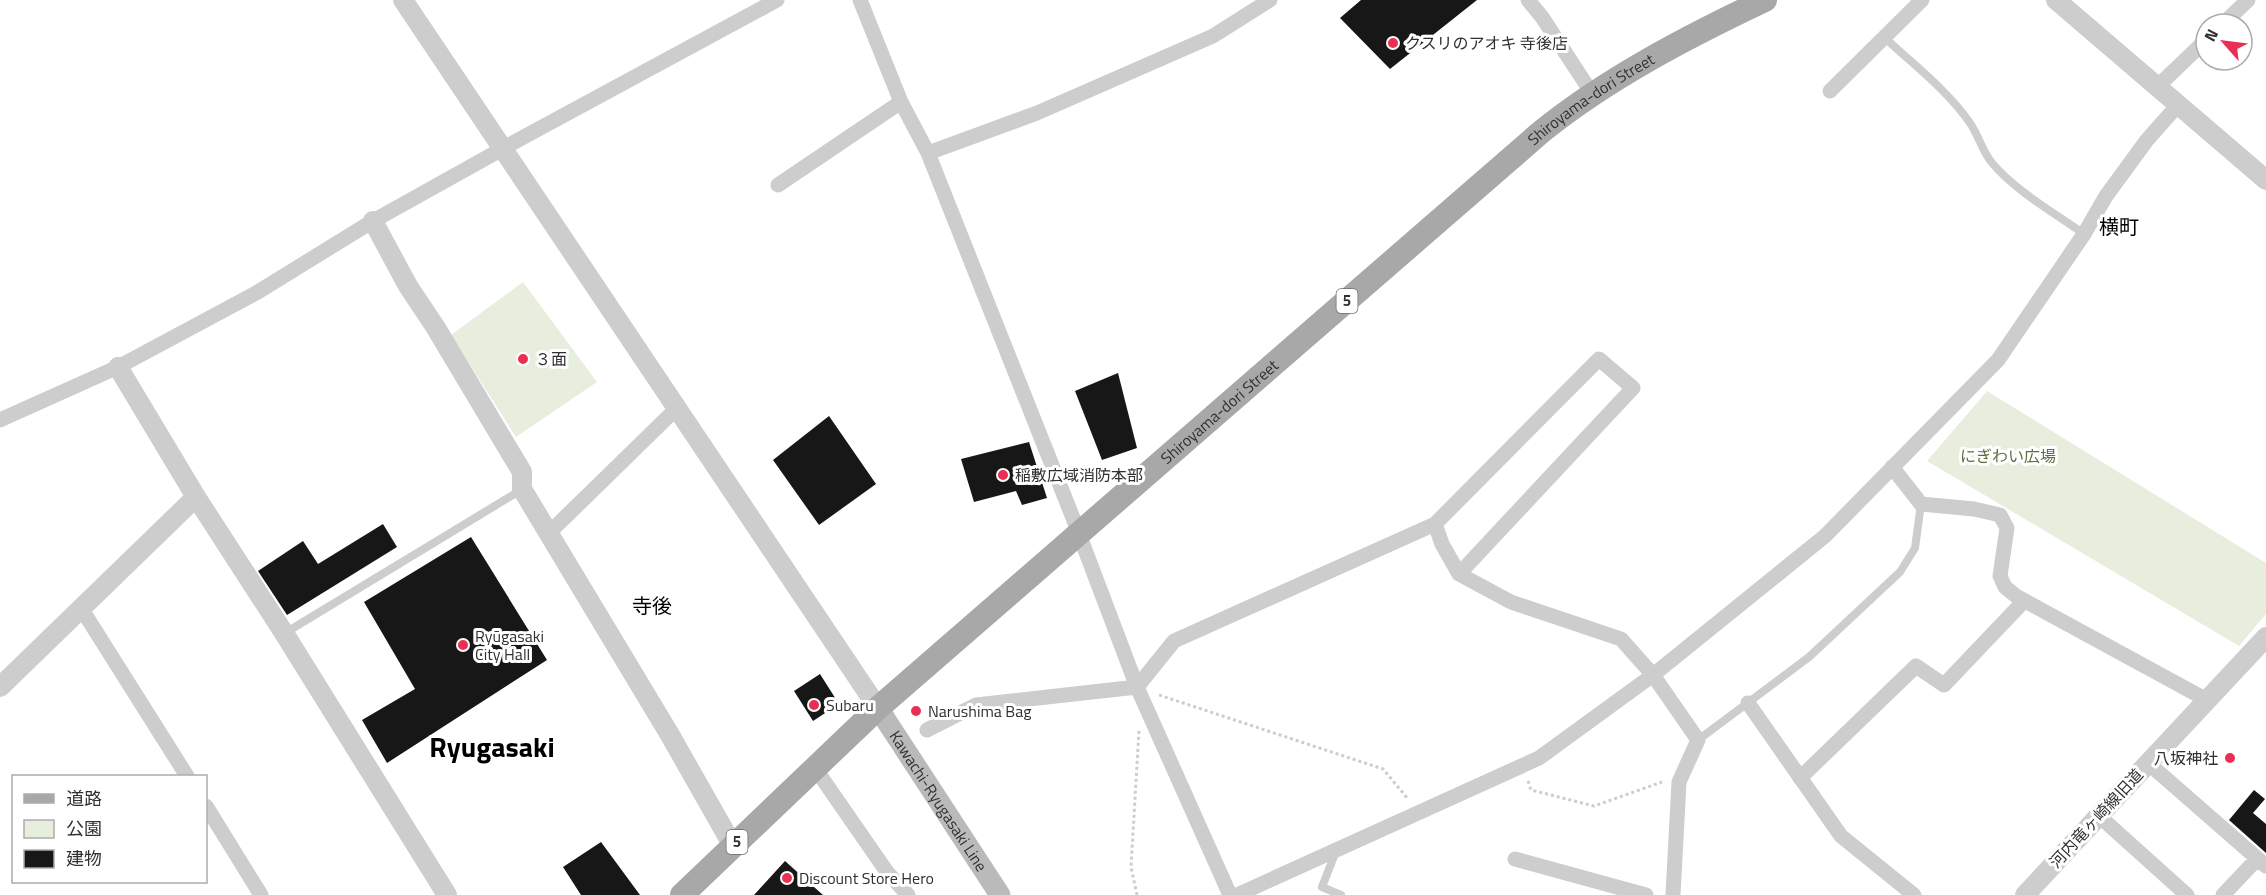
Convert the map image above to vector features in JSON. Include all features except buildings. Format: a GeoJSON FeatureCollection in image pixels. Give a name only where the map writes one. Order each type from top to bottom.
{"type":"FeatureCollection","features":[{"type":"Feature","properties":{"kind":"main road","name":"Shiroyama-dori Street"},"geometry":{"type":"LineString","coordinates":[[681,895],[878,708],[1541,132],[1593,94],[1685,39],[1765,0]]}},
{"type":"Feature","properties":{"kind":"main road","name":"Kawachi-Ryugasaki Line"},"geometry":{"type":"LineString","coordinates":[[878,708],[1000,895]]}},
{"type":"Feature","properties":{"kind":"street"},"geometry":{"type":"LineString","coordinates":[[403,0],[878,708]]}},
{"type":"Feature","properties":{"kind":"street"},"geometry":{"type":"LineString","coordinates":[[0,420],[118,367],[256,293],[373,221],[777,0]]}},
{"type":"Feature","properties":{"kind":"street"},"geometry":{"type":"LineString","coordinates":[[860,0],[901,102],[928,153],[1137,687],[1230,895]]}},
{"type":"Feature","properties":{"kind":"street"},"geometry":{"type":"LineString","coordinates":[[928,153],[1037,113],[1213,36],[1270,0]]}},
{"type":"Feature","properties":{"kind":"street"},"geometry":{"type":"LineString","coordinates":[[1528,0],[1542,17],[1593,94]]}},
{"type":"Feature","properties":{"kind":"street"},"geometry":{"type":"LineString","coordinates":[[1830,91],[1922,0]]}},
{"type":"Feature","properties":{"kind":"street"},"geometry":{"type":"LineString","coordinates":[[2056,0],[2266,180]]}},
{"type":"Feature","properties":{"kind":"street"},"geometry":{"type":"LineString","coordinates":[[2236,12],[2248,0]]}},
{"type":"Feature","properties":{"kind":"street"},"geometry":{"type":"LineString","coordinates":[[2157,87],[2194,52]]}},
{"type":"Feature","properties":{"kind":"street"},"geometry":{"type":"LineString","coordinates":[[778,185],[901,102]]}},
{"type":"Feature","properties":{"kind":"street"},"geometry":{"type":"LineString","coordinates":[[1236,895],[1539,758],[1653,675],[1825,537],[1998,360],[2084,234],[2106,196],[2147,140],[2178,105]]}},
{"type":"Feature","properties":{"kind":"street"},"geometry":{"type":"LineString","coordinates":[[373,221],[408,286],[436,328],[522,472],[522,489],[670,735],[733,846]]}},
{"type":"Feature","properties":{"kind":"street"},"geometry":{"type":"LineString","coordinates":[[927,730],[976,705],[1137,687],[1174,641],[1435,524],[1599,359],[1633,388],[1459,574]]}},
{"type":"Feature","properties":{"kind":"street"},"geometry":{"type":"LineString","coordinates":[[118,367],[195,496],[285,633],[447,895]]}},
{"type":"Feature","properties":{"kind":"street"},"geometry":{"type":"LineString","coordinates":[[549,533],[677,408]]}},
{"type":"Feature","properties":{"kind":"street"},"geometry":{"type":"LineString","coordinates":[[1892,467],[1921,504],[1974,509],[2000,515],[2007,528],[2000,576],[2005,586],[2024,601],[2207,700]]}},
{"type":"Feature","properties":{"kind":"street"},"geometry":{"type":"LineString","coordinates":[[0,687],[195,496]]}},
{"type":"Feature","properties":{"kind":"street"},"geometry":{"type":"LineString","coordinates":[[1435,524],[1442,544],[1459,574],[1511,602],[1621,639],[1653,675],[1698,740],[1679,782],[1673,895]]}},
{"type":"Feature","properties":{"kind":"street"},"geometry":{"type":"LineString","coordinates":[[1800,778],[1917,666],[1944,685],[2024,601]]}},
{"type":"Feature","properties":{"kind":"street"},"geometry":{"type":"LineString","coordinates":[[81,608],[186,775]]}},
{"type":"Feature","properties":{"kind":"street","name":"河内竜ヶ崎線旧道"},"geometry":{"type":"LineString","coordinates":[[2025,895],[2266,637]]}},
{"type":"Feature","properties":{"kind":"street"},"geometry":{"type":"LineString","coordinates":[[1748,703],[1842,836],[1914,895]]}},
{"type":"Feature","properties":{"kind":"street"},"geometry":{"type":"LineString","coordinates":[[2147,762],[2261,862],[2223,895]]}},
{"type":"Feature","properties":{"kind":"street"},"geometry":{"type":"LineString","coordinates":[[815,768],[887,872],[908,895]]}},
{"type":"Feature","properties":{"kind":"street"},"geometry":{"type":"LineString","coordinates":[[207,808],[261,895]]}},
{"type":"Feature","properties":{"kind":"street"},"geometry":{"type":"LineString","coordinates":[[2098,815],[2187,895]]}},
{"type":"Feature","properties":{"kind":"street"},"geometry":{"type":"LineString","coordinates":[[1515,859],[1646,895]]}},
{"type":"Feature","properties":{"kind":"lane"},"geometry":{"type":"LineString","coordinates":[[1885,38],[1954,104],[1970,123],[1991,162],[2008,179],[2084,234]]}},
{"type":"Feature","properties":{"kind":"lane"},"geometry":{"type":"LineString","coordinates":[[285,633],[522,489]]}},
{"type":"Feature","properties":{"kind":"lane"},"geometry":{"type":"LineString","coordinates":[[1698,740],[1809,657],[1900,572],[1915,548],[1921,504]]}},
{"type":"Feature","properties":{"kind":"lane"},"geometry":{"type":"LineString","coordinates":[[1337,850],[1322,887],[1341,895]]}},
{"type":"Feature","properties":{"kind":"path"},"geometry":{"type":"LineString","coordinates":[[1137,687],[1383,769],[1419,813]]}},
{"type":"Feature","properties":{"kind":"path"},"geometry":{"type":"LineString","coordinates":[[1137,895],[1131,867],[1138,731],[1149,714]]}},
{"type":"Feature","properties":{"kind":"path"},"geometry":{"type":"LineString","coordinates":[[1524,765],[1531,790],[1594,806],[1681,775]]}},
{"type":"Feature","properties":{"kind":"green space","name":"３面"},"geometry":{"type":"Polygon","coordinates":[[[523,282],[597,382],[516,437],[451,335],[523,282]]]}},
{"type":"Feature","properties":{"kind":"green space","name":"にぎわい広場"},"geometry":{"type":"Polygon","coordinates":[[[1987,391],[2266,563],[2266,614],[2239,646],[1927,461],[1987,391]]]}},
{"type":"Feature","properties":{"kind":"place","name":"クスリのアオキ 寺後店"},"geometry":{"type":"Point","coordinates":[1393,43]}},
{"type":"Feature","properties":{"kind":"place","name":"３面"},"geometry":{"type":"Point","coordinates":[523,359]}},
{"type":"Feature","properties":{"kind":"place","name":"稲敷広域消防本部"},"geometry":{"type":"Point","coordinates":[1003,475]}},
{"type":"Feature","properties":{"kind":"place","name":"Ryūgasaki City Hall"},"geometry":{"type":"Point","coordinates":[463,645]}},
{"type":"Feature","properties":{"kind":"place","name":"Subaru"},"geometry":{"type":"Point","coordinates":[814,705]}},
{"type":"Feature","properties":{"kind":"place","name":"Narushima Bag"},"geometry":{"type":"Point","coordinates":[916,711]}},
{"type":"Feature","properties":{"kind":"place","name":"八坂神社"},"geometry":{"type":"Point","coordinates":[2230,758]}},
{"type":"Feature","properties":{"kind":"place","name":"Discount Store Hero"},"geometry":{"type":"Point","coordinates":[787,878]}},
{"type":"Feature","properties":{"kind":"district","name":"横町"},"geometry":{"type":"Point","coordinates":[2119,227]}},
{"type":"Feature","properties":{"kind":"district","name":"寺後"},"geometry":{"type":"Point","coordinates":[652,606]}},
{"type":"Feature","properties":{"kind":"district","name":"Ryugasaki"},"geometry":{"type":"Point","coordinates":[492,747]}}]}
